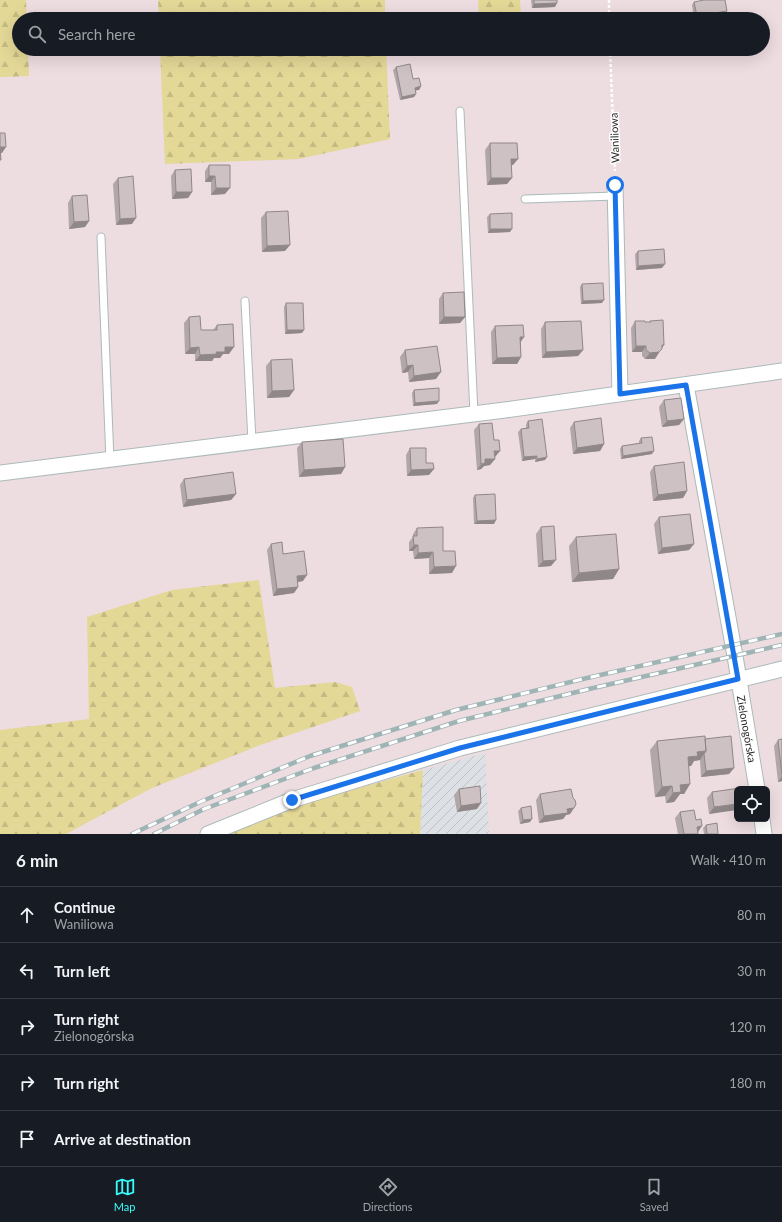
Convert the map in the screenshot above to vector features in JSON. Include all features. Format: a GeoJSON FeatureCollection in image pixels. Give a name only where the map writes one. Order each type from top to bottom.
{"type":"FeatureCollection","features":[{"type":"Feature","properties":{"kind":"street"},"geometry":{"type":"LineString","coordinates":[[616,191],[620,394]]}},
{"type":"Feature","properties":{"kind":"street"},"geometry":{"type":"LineString","coordinates":[[0,473],[474,414],[782,371]]}},
{"type":"Feature","properties":{"kind":"street","name":"Zielonogórska"},"geometry":{"type":"LineString","coordinates":[[686,385],[756,786]]}},
{"type":"Feature","properties":{"kind":"street"},"geometry":{"type":"LineString","coordinates":[[208,834],[292,800],[460,748],[782,668]]}},
{"type":"Feature","properties":{"kind":"street"},"geometry":{"type":"LineString","coordinates":[[762,822],[764,834]]}},
{"type":"Feature","properties":{"kind":"lane"},"geometry":{"type":"LineString","coordinates":[[460,110],[474,414]]}},
{"type":"Feature","properties":{"kind":"lane"},"geometry":{"type":"LineString","coordinates":[[525,199],[616,191]]}},
{"type":"Feature","properties":{"kind":"lane"},"geometry":{"type":"LineString","coordinates":[[101,237],[110,460]]}},
{"type":"Feature","properties":{"kind":"lane"},"geometry":{"type":"LineString","coordinates":[[246,301],[252,442]]}},
{"type":"Feature","properties":{"kind":"path"},"geometry":{"type":"LineString","coordinates":[[609,0],[609,12]]}},
{"type":"Feature","properties":{"kind":"path","name":"Waniliowa"},"geometry":{"type":"LineString","coordinates":[[610,56],[616,191]]}},
{"type":"Feature","properties":{"kind":"shaded area"},"geometry":{"type":"Polygon","coordinates":[[[485,753],[489,834],[420,834],[423,770],[485,753]]]}},
{"type":"Feature","properties":{"kind":"green space"},"geometry":{"type":"Polygon","coordinates":[[[0,0],[26,0],[27,12],[12,12],[12,56],[28,56],[29,76],[0,77],[0,0]]]}},
{"type":"Feature","properties":{"kind":"green space"},"geometry":{"type":"Polygon","coordinates":[[[158,0],[385,0],[385,12],[159,12],[158,0]]]}},
{"type":"Feature","properties":{"kind":"green space"},"geometry":{"type":"Polygon","coordinates":[[[478,0],[520,0],[521,12],[479,12],[478,0]]]}},
{"type":"Feature","properties":{"kind":"green space"},"geometry":{"type":"Polygon","coordinates":[[[160,56],[386,56],[390,139],[299,159],[165,164],[160,56]]]}},
{"type":"Feature","properties":{"kind":"green space"},"geometry":{"type":"Polygon","coordinates":[[[259,580],[275,688],[335,682],[352,687],[360,711],[263,744],[152,788],[66,834],[0,834],[0,730],[89,719],[87,617],[172,590],[259,580]]]}},
{"type":"Feature","properties":{"kind":"green space"},"geometry":{"type":"Polygon","coordinates":[[[423,770],[420,834],[222,834],[277,811],[423,770]]]}},
{"type":"Feature","properties":{"kind":"building"},"geometry":{"type":"Polygon","coordinates":[[[534,0],[557,0],[557,3],[534,4],[534,0]]]}},
{"type":"Feature","properties":{"kind":"building"},"geometry":{"type":"Polygon","coordinates":[[[704,0],[725,0],[727,11],[696,12],[694,2],[704,0]]]}},
{"type":"Feature","properties":{"kind":"building"},"geometry":{"type":"Polygon","coordinates":[[[410,64],[413,79],[419,78],[421,86],[415,88],[416,94],[402,97],[396,67],[410,64]]]}},
{"type":"Feature","properties":{"kind":"building"},"geometry":{"type":"Polygon","coordinates":[[[0,133],[5,133],[6,147],[0,147],[0,133]]]}},
{"type":"Feature","properties":{"kind":"building"},"geometry":{"type":"Polygon","coordinates":[[[490,143],[517,143],[518,159],[511,159],[512,178],[491,178],[490,143]]]}},
{"type":"Feature","properties":{"kind":"building"},"geometry":{"type":"Polygon","coordinates":[[[209,165],[230,165],[230,188],[216,188],[215,176],[209,176],[209,165]]]}},
{"type":"Feature","properties":{"kind":"building"},"geometry":{"type":"Polygon","coordinates":[[[191,169],[192,192],[176,192],[175,170],[191,169]]]}},
{"type":"Feature","properties":{"kind":"building"},"geometry":{"type":"Polygon","coordinates":[[[133,176],[136,218],[120,219],[118,178],[133,176]]]}},
{"type":"Feature","properties":{"kind":"building"},"geometry":{"type":"Polygon","coordinates":[[[87,195],[89,221],[74,222],[72,196],[87,195]]]}},
{"type":"Feature","properties":{"kind":"building"},"geometry":{"type":"Polygon","coordinates":[[[288,211],[290,245],[267,246],[266,212],[288,211]]]}},
{"type":"Feature","properties":{"kind":"building"},"geometry":{"type":"Polygon","coordinates":[[[512,213],[512,229],[490,229],[490,214],[512,213]]]}},
{"type":"Feature","properties":{"kind":"building"},"geometry":{"type":"Polygon","coordinates":[[[664,249],[665,264],[638,266],[638,251],[664,249]]]}},
{"type":"Feature","properties":{"kind":"building"},"geometry":{"type":"Polygon","coordinates":[[[603,283],[604,300],[583,301],[582,284],[603,283]]]}},
{"type":"Feature","properties":{"kind":"building"},"geometry":{"type":"Polygon","coordinates":[[[464,292],[465,317],[444,317],[443,293],[464,292]]]}},
{"type":"Feature","properties":{"kind":"building"},"geometry":{"type":"Polygon","coordinates":[[[286,303],[303,303],[304,330],[287,330],[286,303]]]}},
{"type":"Feature","properties":{"kind":"building"},"geometry":{"type":"Polygon","coordinates":[[[200,316],[201,330],[217,330],[217,325],[233,324],[234,347],[225,347],[225,352],[216,352],[217,354],[200,355],[199,347],[190,348],[189,317],[200,316]]]}},
{"type":"Feature","properties":{"kind":"building"},"geometry":{"type":"Polygon","coordinates":[[[663,320],[664,345],[662,345],[662,349],[659,352],[650,353],[646,350],[646,346],[636,346],[635,321],[651,322],[650,321],[663,320]]]}},
{"type":"Feature","properties":{"kind":"building"},"geometry":{"type":"Polygon","coordinates":[[[581,321],[583,350],[546,352],[545,322],[581,321]]]}},
{"type":"Feature","properties":{"kind":"building"},"geometry":{"type":"Polygon","coordinates":[[[523,325],[524,337],[520,337],[521,357],[497,358],[495,326],[523,325]]]}},
{"type":"Feature","properties":{"kind":"building"},"geometry":{"type":"Polygon","coordinates":[[[437,346],[441,372],[414,376],[413,365],[407,366],[405,350],[437,346]]]}},
{"type":"Feature","properties":{"kind":"building"},"geometry":{"type":"Polygon","coordinates":[[[292,359],[294,390],[272,391],[271,360],[292,359]]]}},
{"type":"Feature","properties":{"kind":"building"},"geometry":{"type":"Polygon","coordinates":[[[439,388],[439,401],[415,403],[414,390],[439,388]]]}},
{"type":"Feature","properties":{"kind":"building"},"geometry":{"type":"Polygon","coordinates":[[[681,398],[684,419],[667,421],[664,400],[681,398]]]}},
{"type":"Feature","properties":{"kind":"building"},"geometry":{"type":"Polygon","coordinates":[[[601,418],[604,444],[577,448],[574,422],[601,418]]]}},
{"type":"Feature","properties":{"kind":"building"},"geometry":{"type":"Polygon","coordinates":[[[542,419],[547,457],[537,459],[537,456],[524,457],[521,429],[529,428],[528,421],[542,419]]]}},
{"type":"Feature","properties":{"kind":"building"},"geometry":{"type":"Polygon","coordinates":[[[492,423],[494,440],[499,440],[500,451],[494,451],[495,459],[485,459],[485,463],[481,464],[479,424],[492,423]]]}},
{"type":"Feature","properties":{"kind":"building"},"geometry":{"type":"Polygon","coordinates":[[[652,437],[654,451],[623,456],[622,446],[642,443],[641,438],[652,437]]]}},
{"type":"Feature","properties":{"kind":"building"},"geometry":{"type":"Polygon","coordinates":[[[343,439],[345,467],[304,470],[302,442],[343,439]]]}},
{"type":"Feature","properties":{"kind":"building"},"geometry":{"type":"Polygon","coordinates":[[[410,448],[426,448],[426,463],[433,463],[434,469],[411,470],[410,448]]]}},
{"type":"Feature","properties":{"kind":"building"},"geometry":{"type":"Polygon","coordinates":[[[684,462],[687,491],[658,495],[654,466],[684,462]]]}},
{"type":"Feature","properties":{"kind":"building"},"geometry":{"type":"Polygon","coordinates":[[[233,472],[236,494],[187,500],[184,479],[233,472]]]}},
{"type":"Feature","properties":{"kind":"building"},"geometry":{"type":"Polygon","coordinates":[[[495,494],[496,520],[477,521],[475,495],[495,494]]]}},
{"type":"Feature","properties":{"kind":"building"},"geometry":{"type":"Polygon","coordinates":[[[690,514],[694,544],[662,548],[659,517],[690,514]]]}},
{"type":"Feature","properties":{"kind":"building"},"geometry":{"type":"Polygon","coordinates":[[[554,526],[556,560],[543,561],[541,527],[554,526]]]}},
{"type":"Feature","properties":{"kind":"building"},"geometry":{"type":"Polygon","coordinates":[[[443,527],[443,551],[455,551],[456,566],[434,567],[433,552],[418,553],[418,545],[414,545],[413,536],[417,536],[417,528],[443,527]]]}},
{"type":"Feature","properties":{"kind":"building"},"geometry":{"type":"Polygon","coordinates":[[[616,534],[619,569],[579,573],[576,537],[616,534]]]}},
{"type":"Feature","properties":{"kind":"building"},"geometry":{"type":"Polygon","coordinates":[[[282,542],[283,554],[304,551],[307,575],[297,576],[298,587],[277,589],[271,544],[282,542]]]}},
{"type":"Feature","properties":{"kind":"building"},"geometry":{"type":"Polygon","coordinates":[[[705,736],[706,751],[697,752],[698,756],[688,757],[690,784],[680,785],[681,792],[673,793],[672,786],[662,787],[657,741],[705,736]]]}},
{"type":"Feature","properties":{"kind":"building"},"geometry":{"type":"Polygon","coordinates":[[[731,736],[734,768],[706,771],[704,754],[706,751],[705,739],[731,736]]]}},
{"type":"Feature","properties":{"kind":"building"},"geometry":{"type":"Polygon","coordinates":[[[782,739],[782,775],[778,740],[782,739]]]}},
{"type":"Feature","properties":{"kind":"building"},"geometry":{"type":"Polygon","coordinates":[[[480,786],[481,803],[461,806],[459,789],[480,786]]]}},
{"type":"Feature","properties":{"kind":"building"},"geometry":{"type":"Polygon","coordinates":[[[571,789],[576,804],[574,808],[567,809],[568,813],[544,816],[540,794],[571,789]]]}},
{"type":"Feature","properties":{"kind":"building"},"geometry":{"type":"Polygon","coordinates":[[[734,789],[734,804],[714,807],[712,792],[734,789]]]}},
{"type":"Feature","properties":{"kind":"building"},"geometry":{"type":"Polygon","coordinates":[[[531,806],[532,819],[523,820],[521,808],[531,806]]]}},
{"type":"Feature","properties":{"kind":"building"},"geometry":{"type":"Polygon","coordinates":[[[694,810],[696,820],[701,819],[702,826],[697,827],[698,834],[684,834],[680,812],[694,810]]]}},
{"type":"Feature","properties":{"kind":"building"},"geometry":{"type":"Polygon","coordinates":[[[717,823],[718,834],[707,834],[706,825],[717,823]]]}},
{"type":"Feature","properties":{"kind":"railway"},"geometry":{"type":"LineString","coordinates":[[132,834],[200,802],[310,756],[456,710],[587,678],[782,634]]}},
{"type":"Feature","properties":{"kind":"railway"},"geometry":{"type":"LineString","coordinates":[[154,834],[204,809],[314,768],[459,721],[589,689],[782,645]]}},
{"type":"Feature","properties":{"kind":"route"},"geometry":{"type":"LineString","coordinates":[[292,800],[460,748],[738,679],[686,385],[620,394],[615,185]]}}]}
